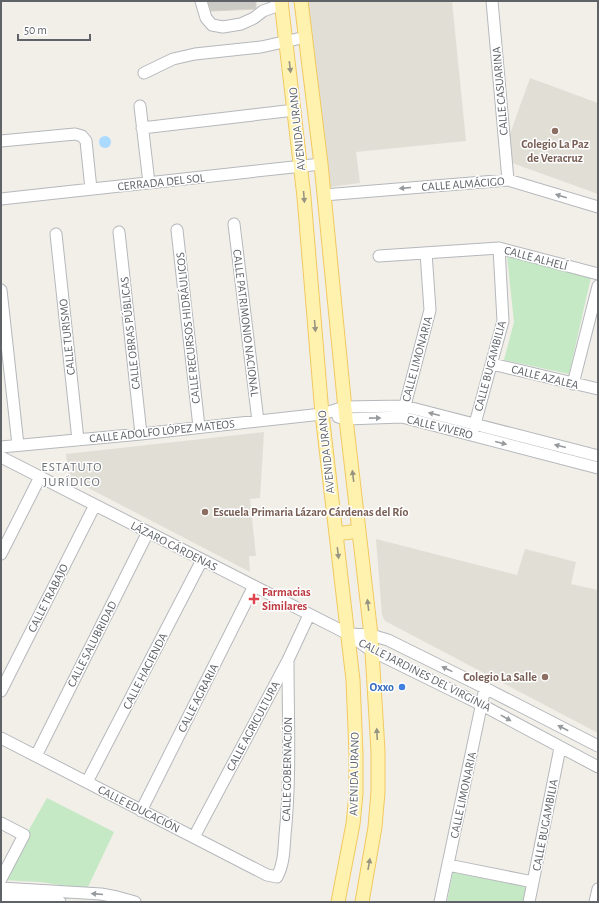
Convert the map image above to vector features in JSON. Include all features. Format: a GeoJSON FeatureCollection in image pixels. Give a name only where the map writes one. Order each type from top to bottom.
{"type":"FeatureCollection","features":[{"type":"Feature","properties":{"kind":"main road","name":"AVENIDA URANO"},"geometry":{"type":"LineString","coordinates":[[301,1],[321,164],[345,413],[371,635],[378,792],[376,827],[362,902]]}},
{"type":"Feature","properties":{"kind":"main road","name":"AVENIDA URANO"},"geometry":{"type":"LineString","coordinates":[[282,2],[301,166],[322,414],[353,680],[356,786],[353,824],[338,902]]}},
{"type":"Feature","properties":{"kind":"main road"},"geometry":{"type":"LineString","coordinates":[[336,534],[359,531]]}},
{"type":"Feature","properties":{"kind":"street"},"geometry":{"type":"LineString","coordinates":[[201,1],[206,18],[212,25],[223,27],[241,24],[282,2]]}},
{"type":"Feature","properties":{"kind":"street","name":"CALLE CASUARINA"},"geometry":{"type":"LineString","coordinates":[[492,1],[508,180]]}},
{"type":"Feature","properties":{"kind":"street"},"geometry":{"type":"LineString","coordinates":[[144,73],[172,60],[195,54],[261,47],[306,37]]}},
{"type":"Feature","properties":{"kind":"street"},"geometry":{"type":"LineString","coordinates":[[140,106],[149,183]]}},
{"type":"Feature","properties":{"kind":"street"},"geometry":{"type":"LineString","coordinates":[[142,128],[295,110]]}},
{"type":"Feature","properties":{"kind":"street"},"geometry":{"type":"LineString","coordinates":[[1,141],[75,134],[82,136],[86,141],[91,189]]}},
{"type":"Feature","properties":{"kind":"street","name":"CERRADA DEL SOL"},"geometry":{"type":"LineString","coordinates":[[1,199],[321,164]]}},
{"type":"Feature","properties":{"kind":"street","name":"CALLE ALMÁCIGO"},"geometry":{"type":"LineString","coordinates":[[324,195],[508,180],[598,207]]}},
{"type":"Feature","properties":{"kind":"street","name":"CALLE PATRIMONIO NACIONAL"},"geometry":{"type":"LineString","coordinates":[[234,224],[258,421]]}},
{"type":"Feature","properties":{"kind":"street","name":"CALLE RECURSOS HIDRÁULICOS"},"geometry":{"type":"LineString","coordinates":[[177,230],[199,427]]}},
{"type":"Feature","properties":{"kind":"street","name":"CALLE OBRAS PÚBLICAS"},"geometry":{"type":"LineString","coordinates":[[119,232],[141,434]]}},
{"type":"Feature","properties":{"kind":"street","name":"CALLE TURISMO"},"geometry":{"type":"LineString","coordinates":[[56,234],[78,440]]}},
{"type":"Feature","properties":{"kind":"street","name":"CALLE ALHELÍ"},"geometry":{"type":"LineString","coordinates":[[379,256],[499,248],[598,274]]}},
{"type":"Feature","properties":{"kind":"street","name":"CALLE BUGAMBILIA"},"geometry":{"type":"LineString","coordinates":[[472,435],[503,321],[499,248]]}},
{"type":"Feature","properties":{"kind":"street","name":"CALLE LIMONARIA"},"geometry":{"type":"LineString","coordinates":[[402,417],[430,310],[426,253]]}},
{"type":"Feature","properties":{"kind":"street"},"geometry":{"type":"LineString","coordinates":[[573,384],[598,286]]}},
{"type":"Feature","properties":{"kind":"street"},"geometry":{"type":"LineString","coordinates":[[1,290],[18,445]]}},
{"type":"Feature","properties":{"kind":"street","name":"CALLE AZALEA"},"geometry":{"type":"LineString","coordinates":[[492,364],[598,389]]}},
{"type":"Feature","properties":{"kind":"street","name":"CALLE VIVERO"},"geometry":{"type":"LineString","coordinates":[[322,414],[345,413],[404,406],[598,456]]}},
{"type":"Feature","properties":{"kind":"street","name":"CALLE VIVERO"},"geometry":{"type":"LineString","coordinates":[[345,413],[402,417],[598,468]]}},
{"type":"Feature","properties":{"kind":"street","name":"CALLE ADOLFO LÓPEZ MATEOS"},"geometry":{"type":"LineString","coordinates":[[1,447],[141,434],[322,414]]}},
{"type":"Feature","properties":{"kind":"street"},"geometry":{"type":"LineString","coordinates":[[538,452],[540,441]]}},
{"type":"Feature","properties":{"kind":"street"},"geometry":{"type":"LineString","coordinates":[[581,463],[584,452]]}},
{"type":"Feature","properties":{"kind":"street","name":"LÁZARO CÁRDENAS"},"geometry":{"type":"LineString","coordinates":[[1,457],[348,634]]}},
{"type":"Feature","properties":{"kind":"street"},"geometry":{"type":"LineString","coordinates":[[1,554],[40,477]]}},
{"type":"Feature","properties":{"kind":"street","name":"CALLE TRABAJO"},"geometry":{"type":"LineString","coordinates":[[1,691],[95,505]]}},
{"type":"Feature","properties":{"kind":"street","name":"CALLE SALUBRIDAD"},"geometry":{"type":"LineString","coordinates":[[36,756],[148,532]]}},
{"type":"Feature","properties":{"kind":"street","name":"CALLE HACIENDA"},"geometry":{"type":"LineString","coordinates":[[87,782],[202,560]]}},
{"type":"Feature","properties":{"kind":"street","name":"CALLE AGRARIA"},"geometry":{"type":"LineString","coordinates":[[141,811],[254,586]]}},
{"type":"Feature","properties":{"kind":"street","name":"CALLE AGRICULTURA"},"geometry":{"type":"LineString","coordinates":[[194,837],[288,660],[309,614]]}},
{"type":"Feature","properties":{"kind":"street","name":"CALLE JARDINES DEL VIRGINIA"},"geometry":{"type":"LineString","coordinates":[[348,634],[371,635],[388,640],[598,746]]}},
{"type":"Feature","properties":{"kind":"street","name":"CALLE JARDINES DEL VIRGINIA"},"geometry":{"type":"LineString","coordinates":[[348,634],[372,651],[482,705],[598,767]]}},
{"type":"Feature","properties":{"kind":"street","name":"CALLE GOBERNACIÓN"},"geometry":{"type":"LineString","coordinates":[[277,877],[281,871],[283,860],[287,818],[288,660]]}},
{"type":"Feature","properties":{"kind":"street","name":"CALLE LIMONARIA"},"geometry":{"type":"LineString","coordinates":[[440,902],[485,688]]}},
{"type":"Feature","properties":{"kind":"street","name":"CALLE EDUCACIÓN"},"geometry":{"type":"LineString","coordinates":[[1,738],[267,875],[277,877]]}},
{"type":"Feature","properties":{"kind":"street","name":"CALLE BUGAMBILIA"},"geometry":{"type":"LineString","coordinates":[[529,902],[560,748]]}},
{"type":"Feature","properties":{"kind":"street"},"geometry":{"type":"LineString","coordinates":[[1,823],[24,835],[1,879]]}},
{"type":"Feature","properties":{"kind":"street"},"geometry":{"type":"LineString","coordinates":[[448,865],[533,882]]}},
{"type":"Feature","properties":{"kind":"street"},"geometry":{"type":"LineString","coordinates":[[1,888],[101,894],[135,902]]}},
{"type":"Feature","properties":{"kind":"street"},"geometry":{"type":"LineString","coordinates":[[595,902],[598,889]]}},
{"type":"Feature","properties":{"kind":"street"},"geometry":{"type":"LineString","coordinates":[[1,899],[60,902]]}},
{"type":"Feature","properties":{"kind":"shaded area"},"geometry":{"type":"Polygon","coordinates":[[[308,1],[452,1],[466,141],[356,152],[360,183],[330,187],[308,1]]]}},
{"type":"Feature","properties":{"kind":"shaded area","name":"Colegio La Paz de Veracruz"},"geometry":{"type":"Polygon","coordinates":[[[530,78],[598,103],[598,194],[501,159],[530,78]]]}},
{"type":"Feature","properties":{"kind":"shaded area","name":"Escuela Primaria Lázaro Cárdenas del Río"},"geometry":{"type":"Polygon","coordinates":[[[264,432],[260,498],[250,499],[256,556],[249,556],[250,572],[69,478],[66,454],[264,432]]]}},
{"type":"Feature","properties":{"kind":"shaded area","name":"Colegio La Salle"},"geometry":{"type":"Polygon","coordinates":[[[376,539],[517,575],[525,549],[576,562],[571,584],[598,590],[598,733],[385,621],[382,615],[376,539]]]}},
{"type":"Feature","properties":{"kind":"green space"},"geometry":{"type":"Polygon","coordinates":[[[507,256],[591,277],[569,374],[504,360],[514,322],[507,256]]]}},
{"type":"Feature","properties":{"kind":"green space"},"geometry":{"type":"Polygon","coordinates":[[[47,798],[114,832],[87,889],[40,882],[3,880],[14,856],[47,798]]]}},
{"type":"Feature","properties":{"kind":"green space"},"geometry":{"type":"Polygon","coordinates":[[[453,872],[526,887],[523,902],[447,902],[453,872]]]}},
{"type":"Feature","properties":{"kind":"water"},"geometry":{"type":"Polygon","coordinates":[[[105,136],[109,138],[111,142],[109,146],[105,148],[101,146],[99,142],[101,138],[105,136]]]}},
{"type":"Feature","properties":{"kind":"building"},"geometry":{"type":"Polygon","coordinates":[[[208,1],[256,1],[256,7],[255,9],[211,11],[208,1]]]}},
{"type":"Feature","properties":{"kind":"place","name":"Colegio La Paz de Veracruz"},"geometry":{"type":"Point","coordinates":[555,131]}},
{"type":"Feature","properties":{"kind":"place","name":"Escuela Primaria Lázaro Cárdenas del Río"},"geometry":{"type":"Point","coordinates":[205,512]}},
{"type":"Feature","properties":{"kind":"place","name":"Farmacias Similares"},"geometry":{"type":"Point","coordinates":[254,599]}},
{"type":"Feature","properties":{"kind":"place","name":"Colegio La Salle"},"geometry":{"type":"Point","coordinates":[545,677]}},
{"type":"Feature","properties":{"kind":"place","name":"Oxxo"},"geometry":{"type":"Point","coordinates":[402,687]}},
{"type":"Feature","properties":{"kind":"district","name":"ESTATUTO JURÍDICO"},"geometry":{"type":"Point","coordinates":[72,474]}}]}
